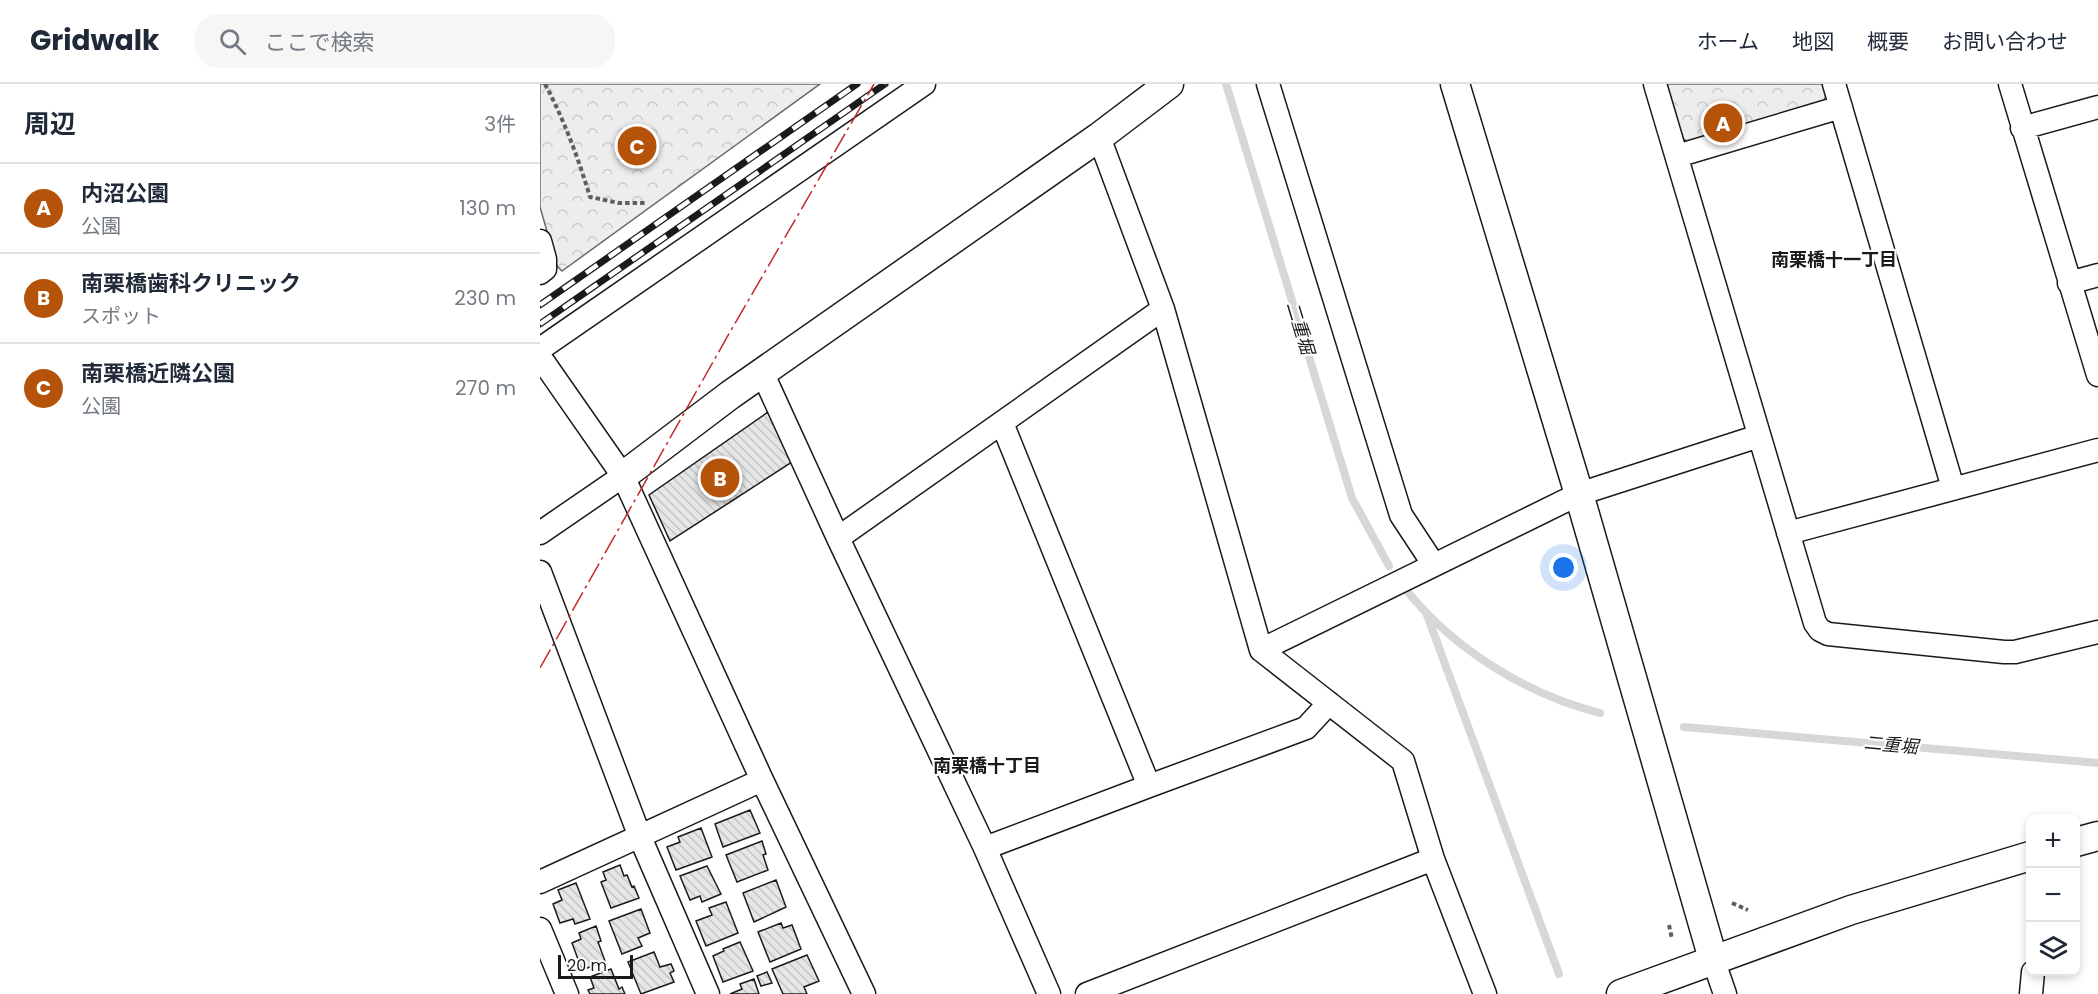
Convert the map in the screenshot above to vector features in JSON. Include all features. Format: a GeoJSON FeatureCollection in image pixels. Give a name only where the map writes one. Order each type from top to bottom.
{"type":"FeatureCollection","features":[{"type":"Feature","properties":{"kind":"street"},"geometry":{"type":"LineString","coordinates":[[540,349],[924,84]]}},
{"type":"Feature","properties":{"kind":"street"},"geometry":{"type":"LineString","coordinates":[[540,533],[623,476],[762,372],[1099,137],[1169,84]]}},
{"type":"Feature","properties":{"kind":"street"},"geometry":{"type":"LineString","coordinates":[[1268,84],[1401,515],[1434,565]]}},
{"type":"Feature","properties":{"kind":"street"},"geometry":{"type":"LineString","coordinates":[[1455,84],[1579,494],[1725,994]]}},
{"type":"Feature","properties":{"kind":"street"},"geometry":{"type":"LineString","coordinates":[[1654,84],[1815,623],[1820,630],[1828,634],[2004,652],[2015,652],[2098,632]]}},
{"type":"Feature","properties":{"kind":"street"},"geometry":{"type":"LineString","coordinates":[[1834,84],[1953,488]]}},
{"type":"Feature","properties":{"kind":"street"},"geometry":{"type":"LineString","coordinates":[[2010,84],[2098,375]]}},
{"type":"Feature","properties":{"kind":"street"},"geometry":{"type":"LineString","coordinates":[[1677,156],[1841,107]]}},
{"type":"Feature","properties":{"kind":"street"},"geometry":{"type":"LineString","coordinates":[[2022,128],[2098,107]]}},
{"type":"Feature","properties":{"kind":"street"},"geometry":{"type":"LineString","coordinates":[[1099,137],[1163,309],[1261,650],[1403,761],[1433,859],[1485,994]]}},
{"type":"Feature","properties":{"kind":"street"},"geometry":{"type":"LineString","coordinates":[[540,241],[545,269],[540,273]]}},
{"type":"Feature","properties":{"kind":"street"},"geometry":{"type":"LineString","coordinates":[[2069,283],[2098,275]]}},
{"type":"Feature","properties":{"kind":"street"},"geometry":{"type":"LineString","coordinates":[[838,538],[1163,309]]}},
{"type":"Feature","properties":{"kind":"street"},"geometry":{"type":"LineString","coordinates":[[540,357],[623,476],[762,780],[864,994]]}},
{"type":"Feature","properties":{"kind":"street"},"geometry":{"type":"LineString","coordinates":[[762,372],[985,848],[1049,994]]}},
{"type":"Feature","properties":{"kind":"street"},"geometry":{"type":"LineString","coordinates":[[1002,423],[1149,786]]}},
{"type":"Feature","properties":{"kind":"street"},"geometry":{"type":"LineString","coordinates":[[1261,650],[1579,494],[1759,436]]}},
{"type":"Feature","properties":{"kind":"street"},"geometry":{"type":"LineString","coordinates":[[1788,533],[2098,450]]}},
{"type":"Feature","properties":{"kind":"street"},"geometry":{"type":"LineString","coordinates":[[540,572],[640,837],[708,994]]}},
{"type":"Feature","properties":{"kind":"street"},"geometry":{"type":"LineString","coordinates":[[985,848],[1306,728],[1329,703]]}},
{"type":"Feature","properties":{"kind":"street"},"geometry":{"type":"LineString","coordinates":[[540,882],[762,780]]}},
{"type":"Feature","properties":{"kind":"street"},"geometry":{"type":"LineString","coordinates":[[2080,841],[2098,836]]}},
{"type":"Feature","properties":{"kind":"street"},"geometry":{"type":"LineString","coordinates":[[1621,994],[1851,910],[2026,858]]}},
{"type":"Feature","properties":{"kind":"street"},"geometry":{"type":"LineString","coordinates":[[1087,994],[1433,859]]}},
{"type":"Feature","properties":{"kind":"street"},"geometry":{"type":"LineString","coordinates":[[540,929],[567,994]]}},
{"type":"Feature","properties":{"kind":"street"},"geometry":{"type":"LineString","coordinates":[[2031,994],[2032,976]]}},
{"type":"Feature","properties":{"kind":"path"},"geometry":{"type":"LineString","coordinates":[[545,84],[565,124],[590,197],[619,203],[646,203]]}},
{"type":"Feature","properties":{"kind":"path"},"geometry":{"type":"LineString","coordinates":[[1732,903],[1748,910]]}},
{"type":"Feature","properties":{"kind":"path"},"geometry":{"type":"LineString","coordinates":[[1670,925],[1672,939]]}},
{"type":"Feature","properties":{"kind":"green space"},"geometry":{"type":"Polygon","coordinates":[[[540,84],[820,84],[562,271],[557,266],[540,207],[540,84]]]}},
{"type":"Feature","properties":{"kind":"green space"},"geometry":{"type":"Polygon","coordinates":[[[1667,84],[1823,84],[1826,96],[1820,107],[1694,145],[1683,139],[1667,84]]]}},
{"type":"Feature","properties":{"kind":"building"},"geometry":{"type":"Polygon","coordinates":[[[768,412],[792,462],[670,541],[649,495],[768,412]]]}},
{"type":"Feature","properties":{"kind":"building"},"geometry":{"type":"Polygon","coordinates":[[[750,810],[760,833],[723,847],[715,824],[750,810]]]}},
{"type":"Feature","properties":{"kind":"building"},"geometry":{"type":"Polygon","coordinates":[[[701,828],[712,857],[676,870],[667,847],[680,842],[678,837],[701,828]]]}},
{"type":"Feature","properties":{"kind":"building"},"geometry":{"type":"Polygon","coordinates":[[[762,841],[766,854],[763,855],[768,870],[737,882],[726,855],[762,841]]]}},
{"type":"Feature","properties":{"kind":"building"},"geometry":{"type":"Polygon","coordinates":[[[620,865],[624,876],[627,875],[639,898],[611,908],[601,882],[606,880],[603,872],[620,865]]]}},
{"type":"Feature","properties":{"kind":"building"},"geometry":{"type":"Polygon","coordinates":[[[707,866],[721,894],[702,902],[700,896],[690,900],[680,876],[707,866]]]}},
{"type":"Feature","properties":{"kind":"building"},"geometry":{"type":"Polygon","coordinates":[[[776,880],[786,907],[754,922],[743,893],[776,880]]]}},
{"type":"Feature","properties":{"kind":"building"},"geometry":{"type":"Polygon","coordinates":[[[576,883],[590,919],[575,924],[573,919],[560,923],[553,904],[562,900],[558,890],[576,883]]]}},
{"type":"Feature","properties":{"kind":"building"},"geometry":{"type":"Polygon","coordinates":[[[726,902],[738,933],[706,946],[696,921],[712,915],[709,908],[726,902]]]}},
{"type":"Feature","properties":{"kind":"building"},"geometry":{"type":"Polygon","coordinates":[[[641,909],[650,933],[638,938],[642,946],[622,954],[609,921],[641,909]]]}},
{"type":"Feature","properties":{"kind":"building"},"geometry":{"type":"Polygon","coordinates":[[[781,923],[783,928],[792,925],[801,949],[770,962],[758,932],[781,923]]]}},
{"type":"Feature","properties":{"kind":"building"},"geometry":{"type":"Polygon","coordinates":[[[596,926],[601,941],[598,942],[605,961],[582,970],[572,943],[581,939],[579,933],[596,926]]]}},
{"type":"Feature","properties":{"kind":"building"},"geometry":{"type":"Polygon","coordinates":[[[740,942],[753,971],[723,982],[713,956],[740,942]]]}},
{"type":"Feature","properties":{"kind":"building"},"geometry":{"type":"Polygon","coordinates":[[[654,952],[660,967],[671,964],[674,971],[670,973],[674,982],[641,994],[628,962],[654,952]]]}},
{"type":"Feature","properties":{"kind":"building"},"geometry":{"type":"Polygon","coordinates":[[[807,955],[819,981],[804,987],[807,994],[783,994],[772,969],[807,955]]]}},
{"type":"Feature","properties":{"kind":"building"},"geometry":{"type":"Polygon","coordinates":[[[611,969],[619,989],[622,987],[625,994],[590,994],[588,990],[594,988],[590,977],[611,969]]]}},
{"type":"Feature","properties":{"kind":"building"},"geometry":{"type":"Polygon","coordinates":[[[767,972],[772,983],[761,986],[757,976],[767,972]]]}},
{"type":"Feature","properties":{"kind":"building"},"geometry":{"type":"Polygon","coordinates":[[[754,979],[759,994],[730,994],[742,989],[740,984],[754,979]]]}},
{"type":"Feature","properties":{"kind":"waterway","name":"二重堀"},"geometry":{"type":"LineString","coordinates":[[1226,84],[1352,498],[1389,566]]}},
{"type":"Feature","properties":{"kind":"waterway","name":"二重堀"},"geometry":{"type":"LineString","coordinates":[[1407,591],[1447,632],[1494,667],[1545,694],[1600,713]]}},
{"type":"Feature","properties":{"kind":"waterway"},"geometry":{"type":"LineString","coordinates":[[1427,615],[1559,974]]}},
{"type":"Feature","properties":{"kind":"waterway","name":"二重堀"},"geometry":{"type":"LineString","coordinates":[[1684,727],[2098,763]]}},
{"type":"Feature","properties":{"kind":"railway"},"geometry":{"type":"LineString","coordinates":[[540,305],[857,84]]}},
{"type":"Feature","properties":{"kind":"railway"},"geometry":{"type":"LineString","coordinates":[[540,324],[885,84]]}},
{"type":"Feature","properties":{"kind":"power"},"geometry":{"type":"LineString","coordinates":[[540,668],[730,332],[874,84]]}},
{"type":"Feature","properties":{"kind":"place","name":"内沼公園"},"geometry":{"type":"Point","coordinates":[1723,123]}},
{"type":"Feature","properties":{"kind":"place","name":"南栗橋近隣公園"},"geometry":{"type":"Point","coordinates":[637,146]}},
{"type":"Feature","properties":{"kind":"place","name":"南栗橋歯科クリニック"},"geometry":{"type":"Point","coordinates":[720,478]}},
{"type":"Feature","properties":{"kind":"district","name":"南栗橋十一丁目"},"geometry":{"type":"Point","coordinates":[1834,260]}},
{"type":"Feature","properties":{"kind":"district","name":"南栗橋十丁目"},"geometry":{"type":"Point","coordinates":[987,766]}}]}
